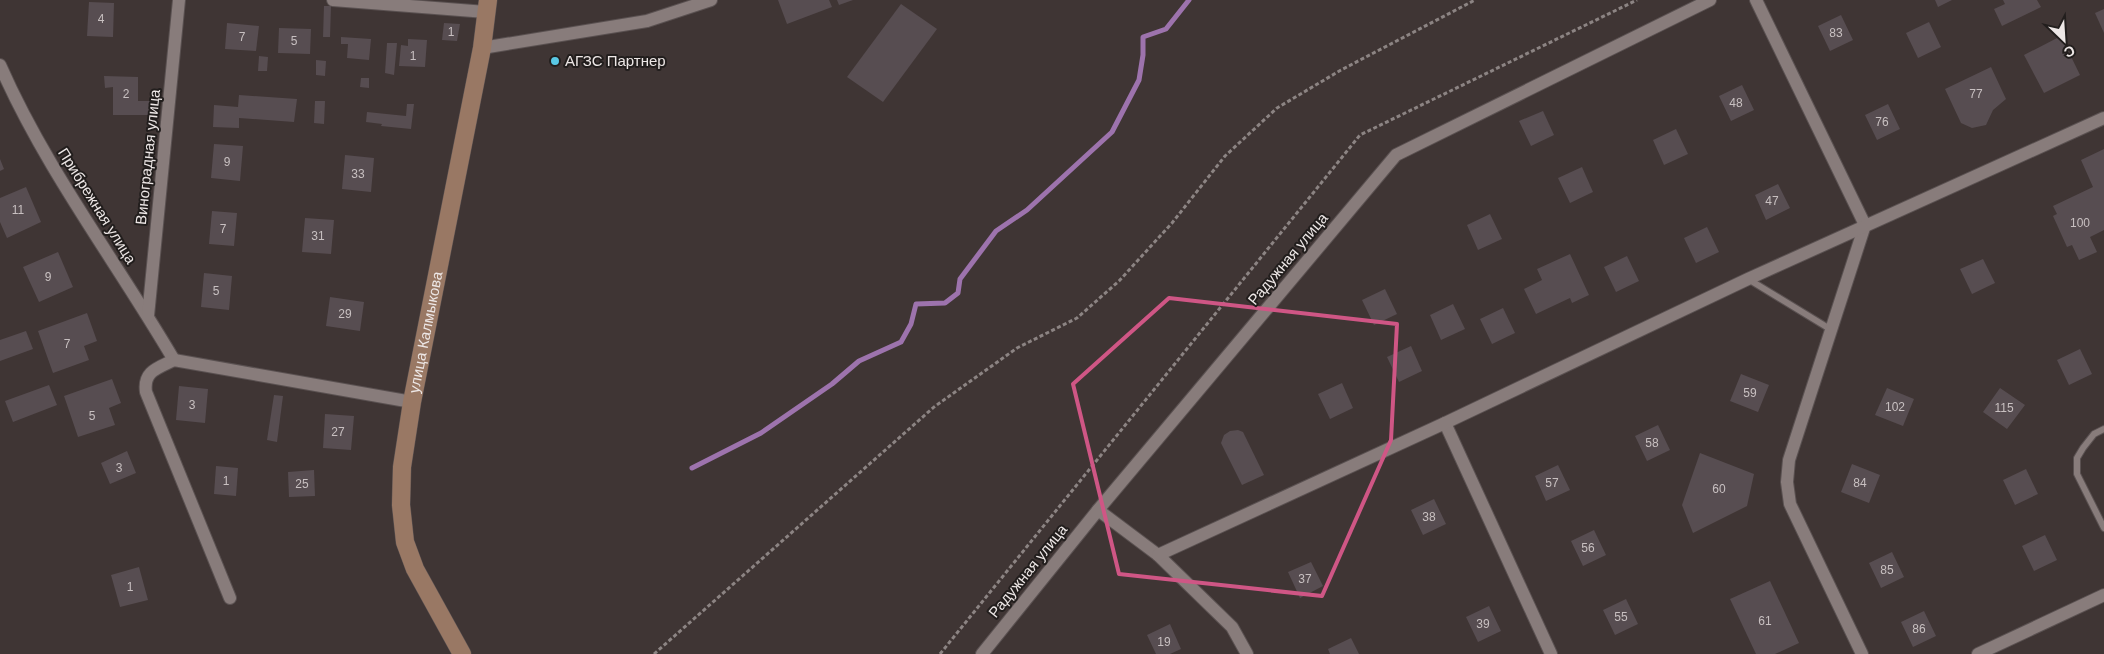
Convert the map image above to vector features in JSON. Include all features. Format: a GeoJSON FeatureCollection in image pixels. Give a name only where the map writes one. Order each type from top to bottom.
{"type":"FeatureCollection","features":[{"type":"Feature","properties":{"kind":"main road","name":"улица Калмыкова"},"geometry":{"type":"LineString","coordinates":[[462,654],[415,569],[405,542],[401,505],[402,467],[412,402],[482,48],[487,6]]}},
{"type":"Feature","properties":{"kind":"street","name":"Виноградная улица"},"geometry":{"type":"LineString","coordinates":[[148,316],[179,0]]}},
{"type":"Feature","properties":{"kind":"street"},"geometry":{"type":"LineString","coordinates":[[334,0],[487,6]]}},
{"type":"Feature","properties":{"kind":"street"},"geometry":{"type":"LineString","coordinates":[[482,48],[647,21],[711,0]]}},
{"type":"Feature","properties":{"kind":"street","name":"Радужная улица"},"geometry":{"type":"LineString","coordinates":[[982,654],[1098,510],[1396,155],[1710,0]]}},
{"type":"Feature","properties":{"kind":"street"},"geometry":{"type":"LineString","coordinates":[[1756,0],[1865,225],[1789,460],[1788,482],[1790,504],[1862,654]]}},
{"type":"Feature","properties":{"kind":"street","name":"Прибрежная улица"},"geometry":{"type":"LineString","coordinates":[[0,65],[27,124],[60,181],[148,316],[174,360]]}},
{"type":"Feature","properties":{"kind":"street"},"geometry":{"type":"LineString","coordinates":[[1158,555],[1445,423],[1748,279],[2104,118]]}},
{"type":"Feature","properties":{"kind":"street"},"geometry":{"type":"LineString","coordinates":[[230,598],[146,392],[144,382],[147,376],[174,360],[412,402]]}},
{"type":"Feature","properties":{"kind":"street"},"geometry":{"type":"LineString","coordinates":[[1445,423],[1551,654]]}},
{"type":"Feature","properties":{"kind":"street"},"geometry":{"type":"LineString","coordinates":[[1098,510],[1158,555],[1232,627],[1247,654]]}},
{"type":"Feature","properties":{"kind":"street"},"geometry":{"type":"LineString","coordinates":[[1978,654],[2104,595]]}},
{"type":"Feature","properties":{"kind":"lane"},"geometry":{"type":"LineString","coordinates":[[1748,279],[1830,329]]}},
{"type":"Feature","properties":{"kind":"lane"},"geometry":{"type":"LineString","coordinates":[[2104,429],[2094,434],[2080,453],[2077,474],[2104,528]]}},
{"type":"Feature","properties":{"kind":"path"},"geometry":{"type":"LineString","coordinates":[[654,654],[934,407],[1017,348],[1077,318],[1084,312],[1119,281],[1172,223],[1225,156],[1277,108],[1341,70],[1475,0]]}},
{"type":"Feature","properties":{"kind":"path"},"geometry":{"type":"LineString","coordinates":[[940,654],[1360,135],[1637,0]]}},
{"type":"Feature","properties":{"kind":"highlighted area"},"geometry":{"type":"Polygon","coordinates":[[[1169,298],[1397,324],[1391,440],[1322,596],[1119,574],[1073,384],[1169,298]]]}},
{"type":"Feature","properties":{"kind":"building"},"geometry":{"type":"Polygon","coordinates":[[[778,0],[829,0],[832,7],[787,24],[778,0]]]}},
{"type":"Feature","properties":{"kind":"building"},"geometry":{"type":"Polygon","coordinates":[[[837,0],[853,0],[839,5],[837,0]]]}},
{"type":"Feature","properties":{"kind":"building"},"geometry":{"type":"Polygon","coordinates":[[[1935,0],[1952,0],[1938,7],[1935,0]]]}},
{"type":"Feature","properties":{"kind":"building"},"geometry":{"type":"Polygon","coordinates":[[[2003,0],[2037,0],[2041,7],[2002,26],[1994,9],[2005,4],[2003,0]]]}},
{"type":"Feature","properties":{"kind":"building"},"geometry":{"type":"Polygon","coordinates":[[[89,2],[114,3],[113,37],[87,36],[89,2]]]}},
{"type":"Feature","properties":{"kind":"building"},"geometry":{"type":"Polygon","coordinates":[[[901,4],[937,29],[883,102],[847,77],[901,4]]]}},
{"type":"Feature","properties":{"kind":"building"},"geometry":{"type":"Polygon","coordinates":[[[324,6],[331,6],[330,37],[323,37],[324,6]]]}},
{"type":"Feature","properties":{"kind":"building"},"geometry":{"type":"Polygon","coordinates":[[[2104,9],[2104,33],[2095,13],[2104,9]]]}},
{"type":"Feature","properties":{"kind":"building"},"geometry":{"type":"Polygon","coordinates":[[[1841,15],[1853,40],[1830,51],[1818,26],[1841,15]]]}},
{"type":"Feature","properties":{"kind":"building"},"geometry":{"type":"Polygon","coordinates":[[[1929,22],[1941,47],[1918,58],[1906,33],[1929,22]]]}},
{"type":"Feature","properties":{"kind":"building"},"geometry":{"type":"Polygon","coordinates":[[[227,23],[259,26],[256,51],[225,49],[227,23]]]}},
{"type":"Feature","properties":{"kind":"building"},"geometry":{"type":"Polygon","coordinates":[[[444,23],[460,24],[457,41],[442,40],[444,23]]]}},
{"type":"Feature","properties":{"kind":"building"},"geometry":{"type":"Polygon","coordinates":[[[279,28],[311,29],[310,54],[278,53],[279,28]]]}},
{"type":"Feature","properties":{"kind":"building"},"geometry":{"type":"Polygon","coordinates":[[[2061,36],[2080,75],[2044,93],[2024,55],[2061,36]]]}},
{"type":"Feature","properties":{"kind":"building"},"geometry":{"type":"Polygon","coordinates":[[[341,37],[371,39],[369,60],[347,58],[348,44],[341,44],[341,37]]]}},
{"type":"Feature","properties":{"kind":"building"},"geometry":{"type":"Polygon","coordinates":[[[408,39],[427,40],[425,67],[399,66],[401,45],[408,46],[408,39]]]}},
{"type":"Feature","properties":{"kind":"building"},"geometry":{"type":"Polygon","coordinates":[[[387,43],[397,43],[394,75],[385,73],[387,43]]]}},
{"type":"Feature","properties":{"kind":"building"},"geometry":{"type":"Polygon","coordinates":[[[259,56],[268,57],[267,71],[258,71],[259,56]]]}},
{"type":"Feature","properties":{"kind":"building"},"geometry":{"type":"Polygon","coordinates":[[[316,60],[326,61],[325,76],[316,75],[316,60]]]}},
{"type":"Feature","properties":{"kind":"building"},"geometry":{"type":"Polygon","coordinates":[[[1991,67],[2006,99],[1993,110],[1986,125],[1972,128],[1961,123],[1945,89],[1991,67]]]}},
{"type":"Feature","properties":{"kind":"building"},"geometry":{"type":"Polygon","coordinates":[[[104,76],[138,77],[138,101],[155,101],[154,115],[113,115],[113,87],[105,88],[104,76]]]}},
{"type":"Feature","properties":{"kind":"building"},"geometry":{"type":"Polygon","coordinates":[[[361,78],[369,78],[369,88],[360,87],[361,78]]]}},
{"type":"Feature","properties":{"kind":"building"},"geometry":{"type":"Polygon","coordinates":[[[1742,85],[1754,110],[1731,121],[1719,96],[1742,85]]]}},
{"type":"Feature","properties":{"kind":"building"},"geometry":{"type":"Polygon","coordinates":[[[239,95],[297,99],[294,122],[239,118],[239,128],[213,127],[214,105],[238,107],[239,95]]]}},
{"type":"Feature","properties":{"kind":"building"},"geometry":{"type":"Polygon","coordinates":[[[315,101],[325,101],[324,124],[314,123],[315,101]]]}},
{"type":"Feature","properties":{"kind":"building"},"geometry":{"type":"Polygon","coordinates":[[[407,104],[414,104],[411,129],[381,126],[382,124],[366,122],[367,112],[406,116],[407,104]]]}},
{"type":"Feature","properties":{"kind":"building"},"geometry":{"type":"Polygon","coordinates":[[[1888,104],[1900,129],[1877,140],[1865,115],[1888,104]]]}},
{"type":"Feature","properties":{"kind":"building"},"geometry":{"type":"Polygon","coordinates":[[[1543,111],[1554,135],[1531,146],[1519,121],[1543,111]]]}},
{"type":"Feature","properties":{"kind":"building"},"geometry":{"type":"Polygon","coordinates":[[[1676,129],[1688,154],[1664,165],[1653,140],[1676,129]]]}},
{"type":"Feature","properties":{"kind":"building"},"geometry":{"type":"Polygon","coordinates":[[[214,144],[243,146],[240,181],[211,178],[214,144]]]}},
{"type":"Feature","properties":{"kind":"building"},"geometry":{"type":"Polygon","coordinates":[[[2104,149],[2104,230],[2090,237],[2097,252],[2079,260],[2072,245],[2067,247],[2053,216],[2057,214],[2053,206],[2093,187],[2081,160],[2104,149]]]}},
{"type":"Feature","properties":{"kind":"building"},"geometry":{"type":"Polygon","coordinates":[[[345,155],[374,158],[371,192],[342,189],[345,155]]]}},
{"type":"Feature","properties":{"kind":"building"},"geometry":{"type":"Polygon","coordinates":[[[0,159],[4,169],[0,171],[0,159]]]}},
{"type":"Feature","properties":{"kind":"building"},"geometry":{"type":"Polygon","coordinates":[[[1582,167],[1593,192],[1570,203],[1558,178],[1582,167]]]}},
{"type":"Feature","properties":{"kind":"building"},"geometry":{"type":"Polygon","coordinates":[[[1778,184],[1790,208],[1766,220],[1755,195],[1778,184]]]}},
{"type":"Feature","properties":{"kind":"building"},"geometry":{"type":"Polygon","coordinates":[[[26,187],[41,222],[7,238],[0,222],[0,198],[26,187]]]}},
{"type":"Feature","properties":{"kind":"building"},"geometry":{"type":"Polygon","coordinates":[[[212,211],[237,213],[234,246],[209,244],[212,211]]]}},
{"type":"Feature","properties":{"kind":"building"},"geometry":{"type":"Polygon","coordinates":[[[1490,214],[1502,239],[1478,250],[1467,225],[1490,214]]]}},
{"type":"Feature","properties":{"kind":"building"},"geometry":{"type":"Polygon","coordinates":[[[305,218],[334,220],[331,254],[302,252],[305,218]]]}},
{"type":"Feature","properties":{"kind":"building"},"geometry":{"type":"Polygon","coordinates":[[[1707,227],[1719,252],[1696,263],[1684,238],[1707,227]]]}},
{"type":"Feature","properties":{"kind":"building"},"geometry":{"type":"Polygon","coordinates":[[[58,252],[73,287],[39,302],[23,267],[58,252]]]}},
{"type":"Feature","properties":{"kind":"building"},"geometry":{"type":"Polygon","coordinates":[[[1570,254],[1589,295],[1572,303],[1570,298],[1536,314],[1524,289],[1542,280],[1537,269],[1570,254]]]}},
{"type":"Feature","properties":{"kind":"building"},"geometry":{"type":"Polygon","coordinates":[[[1627,256],[1639,281],[1616,292],[1604,267],[1627,256]]]}},
{"type":"Feature","properties":{"kind":"building"},"geometry":{"type":"Polygon","coordinates":[[[1983,259],[1995,283],[1972,294],[1960,269],[1983,259]]]}},
{"type":"Feature","properties":{"kind":"building"},"geometry":{"type":"Polygon","coordinates":[[[204,273],[232,276],[229,310],[201,307],[204,273]]]}},
{"type":"Feature","properties":{"kind":"building"},"geometry":{"type":"Polygon","coordinates":[[[1385,289],[1397,314],[1374,325],[1362,300],[1385,289]]]}},
{"type":"Feature","properties":{"kind":"building"},"geometry":{"type":"Polygon","coordinates":[[[330,297],[364,302],[360,331],[326,326],[330,297]]]}},
{"type":"Feature","properties":{"kind":"building"},"geometry":{"type":"Polygon","coordinates":[[[1453,304],[1465,329],[1441,340],[1430,315],[1453,304]]]}},
{"type":"Feature","properties":{"kind":"building"},"geometry":{"type":"Polygon","coordinates":[[[1503,308],[1515,333],[1492,344],[1480,319],[1503,308]]]}},
{"type":"Feature","properties":{"kind":"building"},"geometry":{"type":"Polygon","coordinates":[[[87,313],[97,341],[84,346],[89,360],[53,373],[38,331],[87,313]]]}},
{"type":"Feature","properties":{"kind":"building"},"geometry":{"type":"Polygon","coordinates":[[[26,331],[33,349],[0,361],[0,340],[26,331]]]}},
{"type":"Feature","properties":{"kind":"building"},"geometry":{"type":"Polygon","coordinates":[[[1411,346],[1422,371],[1399,382],[1387,357],[1411,346]]]}},
{"type":"Feature","properties":{"kind":"building"},"geometry":{"type":"Polygon","coordinates":[[[2080,349],[2092,374],[2069,385],[2057,360],[2080,349]]]}},
{"type":"Feature","properties":{"kind":"building"},"geometry":{"type":"Polygon","coordinates":[[[1741,374],[1769,385],[1758,412],[1730,401],[1741,374]]]}},
{"type":"Feature","properties":{"kind":"building"},"geometry":{"type":"Polygon","coordinates":[[[112,379],[121,403],[109,408],[115,425],[78,437],[64,396],[112,379]]]}},
{"type":"Feature","properties":{"kind":"building"},"geometry":{"type":"Polygon","coordinates":[[[1342,383],[1353,408],[1330,419],[1318,394],[1342,383]]]}},
{"type":"Feature","properties":{"kind":"building"},"geometry":{"type":"Polygon","coordinates":[[[49,385],[57,405],[13,422],[5,401],[49,385]]]}},
{"type":"Feature","properties":{"kind":"building"},"geometry":{"type":"Polygon","coordinates":[[[179,386],[208,389],[205,423],[176,420],[179,386]]]}},
{"type":"Feature","properties":{"kind":"building"},"geometry":{"type":"Polygon","coordinates":[[[1887,388],[1914,399],[1903,426],[1875,415],[1887,388]]]}},
{"type":"Feature","properties":{"kind":"building"},"geometry":{"type":"Polygon","coordinates":[[[2000,388],[2025,405],[2007,429],[1983,412],[2000,388]]]}},
{"type":"Feature","properties":{"kind":"building"},"geometry":{"type":"Polygon","coordinates":[[[274,395],[283,396],[277,442],[267,440],[274,395]]]}},
{"type":"Feature","properties":{"kind":"building"},"geometry":{"type":"Polygon","coordinates":[[[325,414],[354,416],[351,450],[323,448],[325,414]]]}},
{"type":"Feature","properties":{"kind":"building"},"geometry":{"type":"Polygon","coordinates":[[[1658,425],[1670,450],[1647,461],[1635,436],[1658,425]]]}},
{"type":"Feature","properties":{"kind":"building"},"geometry":{"type":"Polygon","coordinates":[[[1238,430],[1243,432],[1264,475],[1242,485],[1221,443],[1224,435],[1230,431],[1238,430]]]}},
{"type":"Feature","properties":{"kind":"building"},"geometry":{"type":"Polygon","coordinates":[[[127,451],[136,473],[110,484],[101,463],[127,451]]]}},
{"type":"Feature","properties":{"kind":"building"},"geometry":{"type":"Polygon","coordinates":[[[1700,453],[1754,474],[1747,506],[1693,533],[1682,505],[1700,453]]]}},
{"type":"Feature","properties":{"kind":"building"},"geometry":{"type":"Polygon","coordinates":[[[1852,464],[1880,475],[1869,503],[1841,492],[1852,464]]]}},
{"type":"Feature","properties":{"kind":"building"},"geometry":{"type":"Polygon","coordinates":[[[1558,465],[1570,490],[1546,501],[1535,476],[1558,465]]]}},
{"type":"Feature","properties":{"kind":"building"},"geometry":{"type":"Polygon","coordinates":[[[216,466],[238,468],[236,496],[214,494],[216,466]]]}},
{"type":"Feature","properties":{"kind":"building"},"geometry":{"type":"Polygon","coordinates":[[[2026,469],[2038,494],[2015,505],[2003,480],[2026,469]]]}},
{"type":"Feature","properties":{"kind":"building"},"geometry":{"type":"Polygon","coordinates":[[[314,470],[315,496],[289,497],[288,472],[314,470]]]}},
{"type":"Feature","properties":{"kind":"building"},"geometry":{"type":"Polygon","coordinates":[[[1434,499],[1446,524],[1423,535],[1411,510],[1434,499]]]}},
{"type":"Feature","properties":{"kind":"building"},"geometry":{"type":"Polygon","coordinates":[[[1594,530],[1606,555],[1583,566],[1571,541],[1594,530]]]}},
{"type":"Feature","properties":{"kind":"building"},"geometry":{"type":"Polygon","coordinates":[[[2045,535],[2057,560],[2034,571],[2022,546],[2045,535]]]}},
{"type":"Feature","properties":{"kind":"building"},"geometry":{"type":"Polygon","coordinates":[[[1892,552],[1904,577],[1881,588],[1869,563],[1892,552]]]}},
{"type":"Feature","properties":{"kind":"building"},"geometry":{"type":"Polygon","coordinates":[[[1311,562],[1323,586],[1300,598],[1288,572],[1311,562]]]}},
{"type":"Feature","properties":{"kind":"building"},"geometry":{"type":"Polygon","coordinates":[[[139,567],[148,600],[120,607],[111,575],[139,567]]]}},
{"type":"Feature","properties":{"kind":"building"},"geometry":{"type":"Polygon","coordinates":[[[1770,581],[1799,643],[1775,654],[1756,654],[1730,599],[1770,581]]]}},
{"type":"Feature","properties":{"kind":"building"},"geometry":{"type":"Polygon","coordinates":[[[1626,599],[1638,624],[1615,635],[1603,610],[1626,599]]]}},
{"type":"Feature","properties":{"kind":"building"},"geometry":{"type":"Polygon","coordinates":[[[1489,606],[1501,631],[1478,642],[1466,617],[1489,606]]]}},
{"type":"Feature","properties":{"kind":"building"},"geometry":{"type":"Polygon","coordinates":[[[1924,611],[1936,636],[1913,647],[1901,622],[1924,611]]]}},
{"type":"Feature","properties":{"kind":"building"},"geometry":{"type":"Polygon","coordinates":[[[1170,624],[1181,649],[1170,654],[1156,654],[1147,635],[1170,624]]]}},
{"type":"Feature","properties":{"kind":"building"},"geometry":{"type":"Polygon","coordinates":[[[1351,638],[1359,654],[1330,654],[1328,649],[1351,638]]]}},
{"type":"Feature","properties":{"kind":"waterway"},"geometry":{"type":"LineString","coordinates":[[692,468],[761,433],[832,384],[859,361],[901,342],[911,324],[916,304],[945,303],[958,293],[960,279],[996,231],[1027,210],[1112,132],[1139,80],[1143,55],[1143,37],[1166,29],[1189,0]]}},
{"type":"Feature","properties":{"kind":"place","name":"АГЗС Партнер"},"geometry":{"type":"Point","coordinates":[555,61]}}]}
